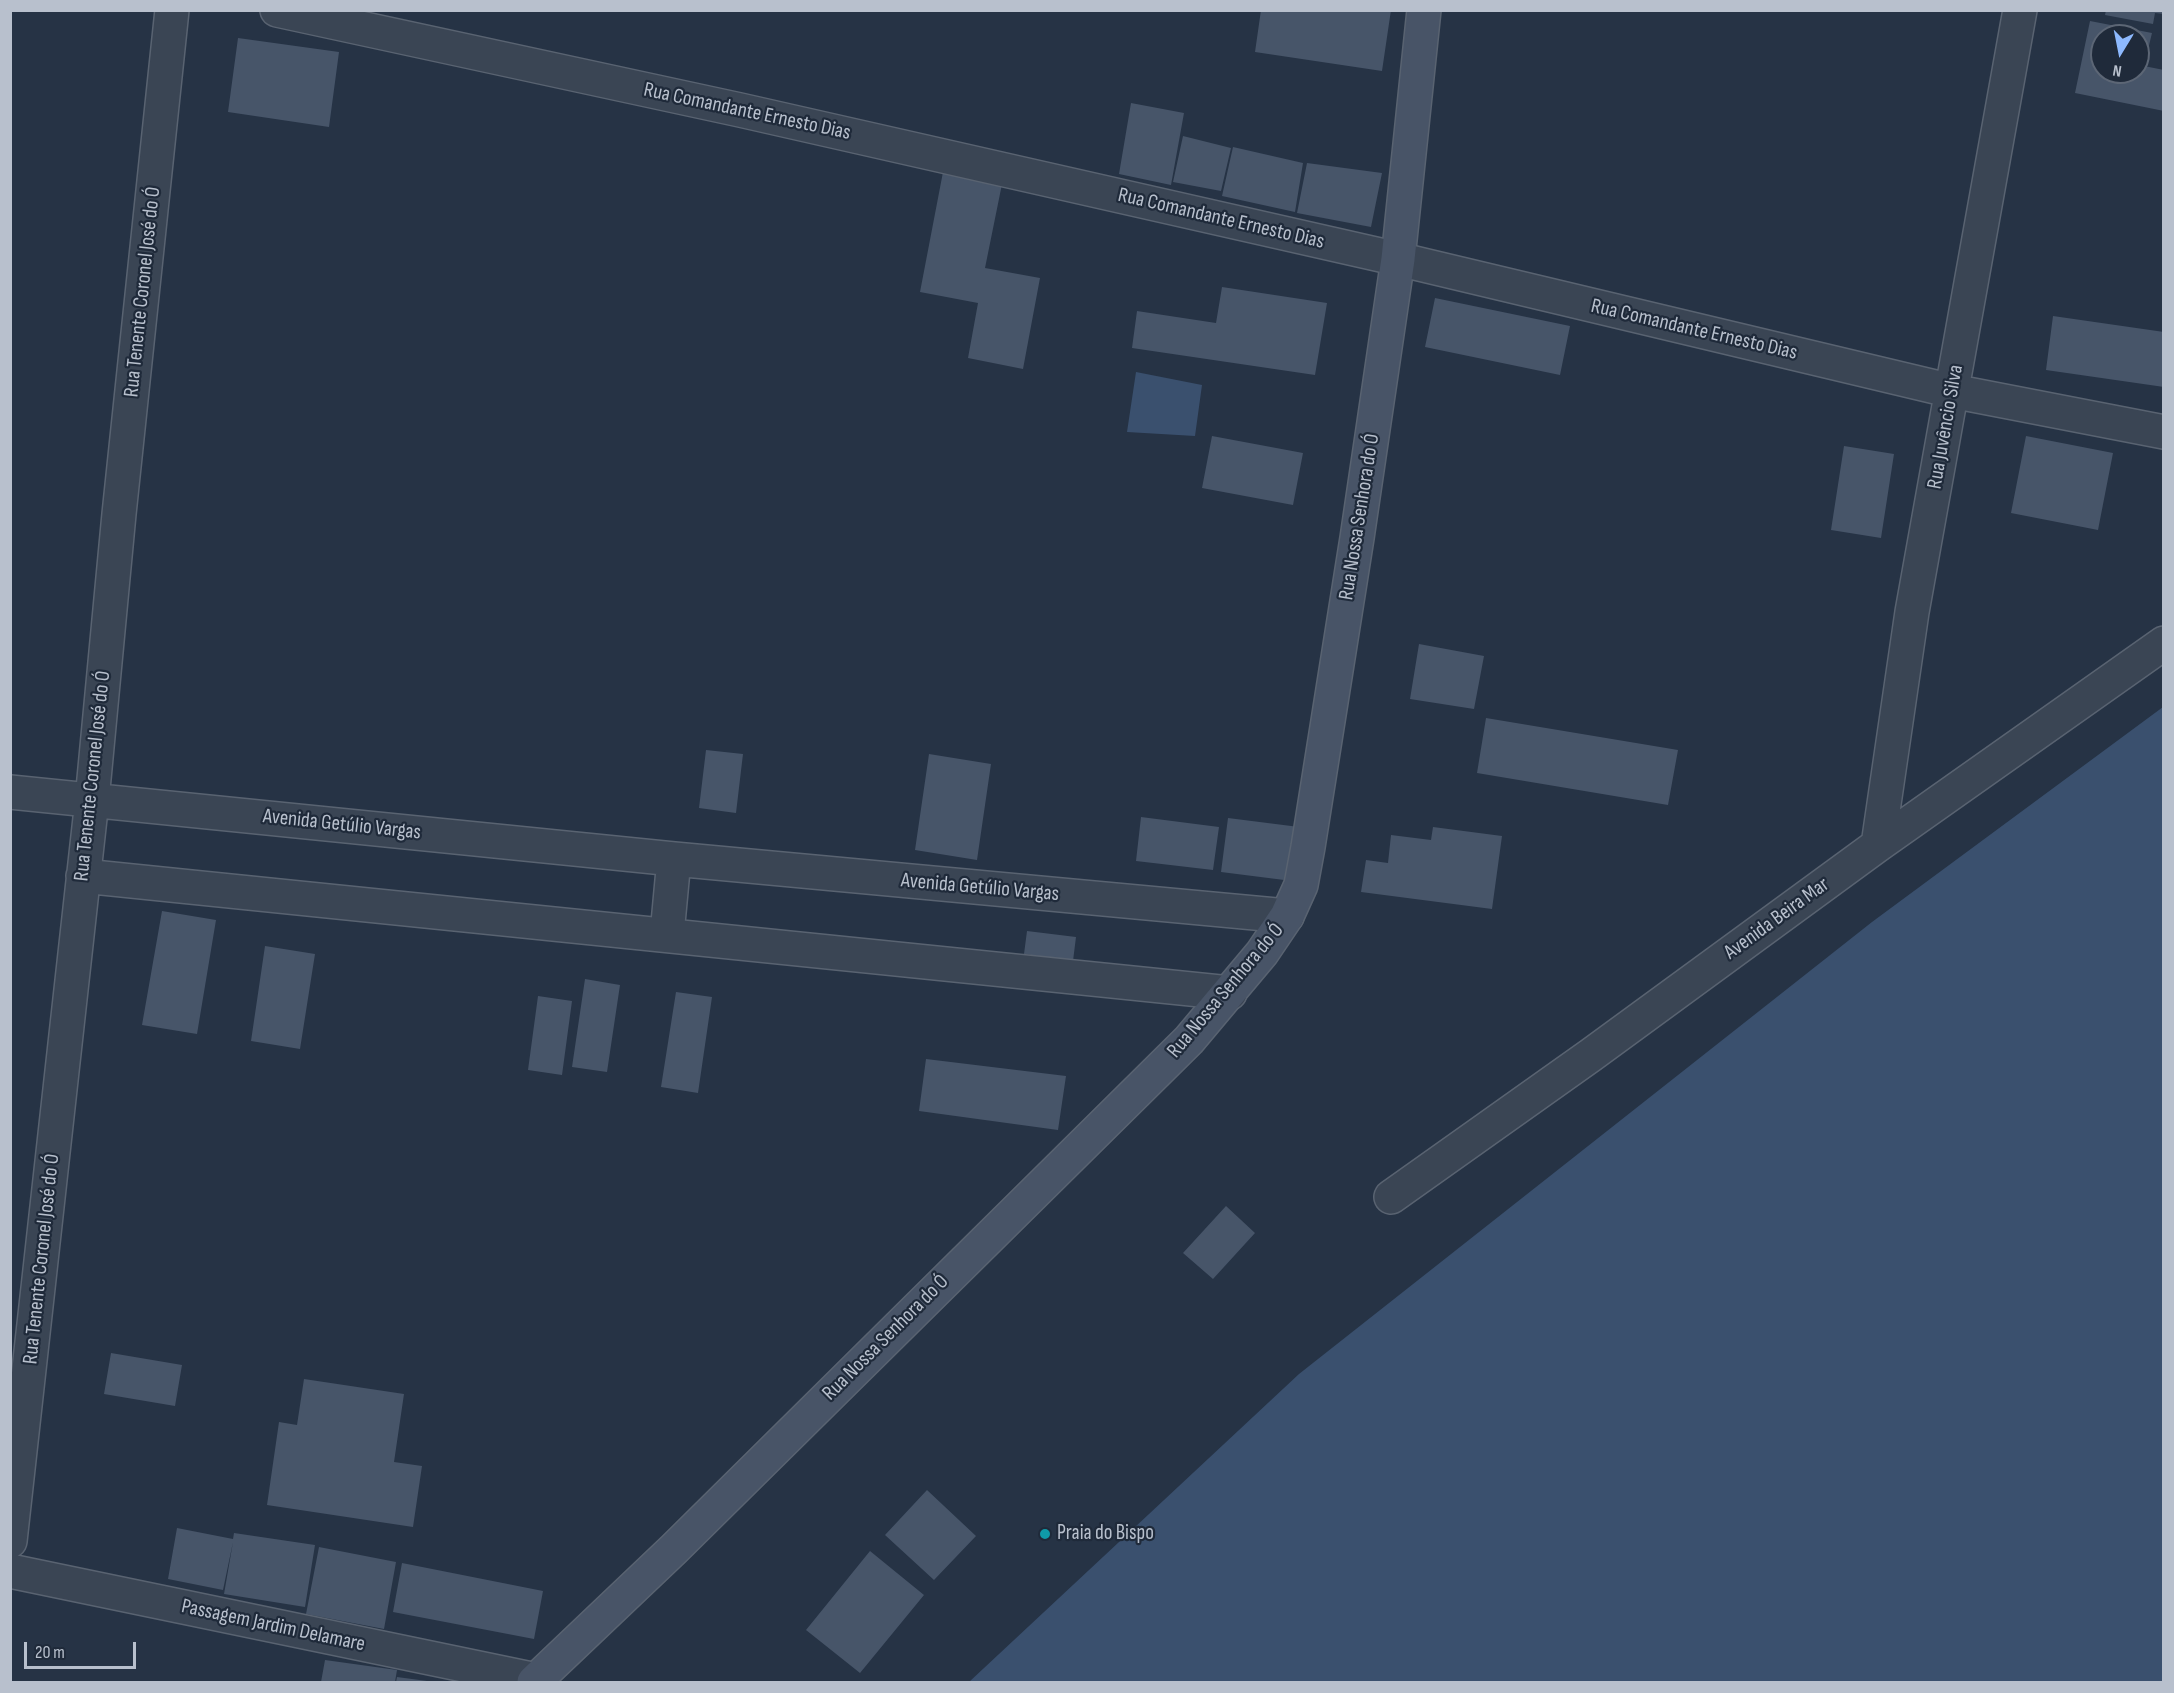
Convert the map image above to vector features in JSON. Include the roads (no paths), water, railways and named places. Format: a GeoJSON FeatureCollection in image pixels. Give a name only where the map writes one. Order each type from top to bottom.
{"type":"FeatureCollection","features":[{"type":"Feature","properties":{"kind":"main road","name":"Rua Nossa Senhora do Ó"},"geometry":{"type":"LineString","coordinates":[[535,1681],[674,1548],[1180,1049],[1230,993],[1262,953],[1287,916],[1301,885],[1359,526],[1398,259],[1424,10]]}},
{"type":"Feature","properties":{"kind":"street","name":"Rua Tenente Coronel José do Ó"},"geometry":{"type":"LineString","coordinates":[[10,1540],[92,800],[172,10]]}},
{"type":"Feature","properties":{"kind":"street","name":"Rua Comandante Ernesto Dias"},"geometry":{"type":"LineString","coordinates":[[277,10],[763,115],[1398,259],[1952,391],[2163,432]]}},
{"type":"Feature","properties":{"kind":"street","name":"Rua Juvêncio Silva"},"geometry":{"type":"LineString","coordinates":[[1878,844],[1912,612],[2020,10]]}},
{"type":"Feature","properties":{"kind":"street","name":"Avenida Beira Mar"},"geometry":{"type":"LineString","coordinates":[[1391,1197],[1591,1055],[1878,844],[2163,643]]}},
{"type":"Feature","properties":{"kind":"street","name":"Avenida Getúlio Vargas"},"geometry":{"type":"LineString","coordinates":[[10,792],[674,859],[1287,916]]}},
{"type":"Feature","properties":{"kind":"street"},"geometry":{"type":"LineString","coordinates":[[667,934],[674,859]]}},
{"type":"Feature","properties":{"kind":"street"},"geometry":{"type":"LineString","coordinates":[[83,876],[1230,993]]}},
{"type":"Feature","properties":{"kind":"street","name":"Passagem Jardim Delamare"},"geometry":{"type":"LineString","coordinates":[[10,1571],[535,1681]]}},
{"type":"Feature","properties":{"kind":"water"},"geometry":{"type":"Polygon","coordinates":[[[1136,372],[1202,385],[1195,436],[1127,432],[1136,372]]]}},
{"type":"Feature","properties":{"kind":"water"},"geometry":{"type":"Polygon","coordinates":[[[2163,707],[2163,1682],[969,1682],[1299,1374],[1872,922],[2163,707]]]}},
{"type":"Feature","properties":{"kind":"place","name":"Praia do Bispo"},"geometry":{"type":"Point","coordinates":[1045,1534]}}]}
